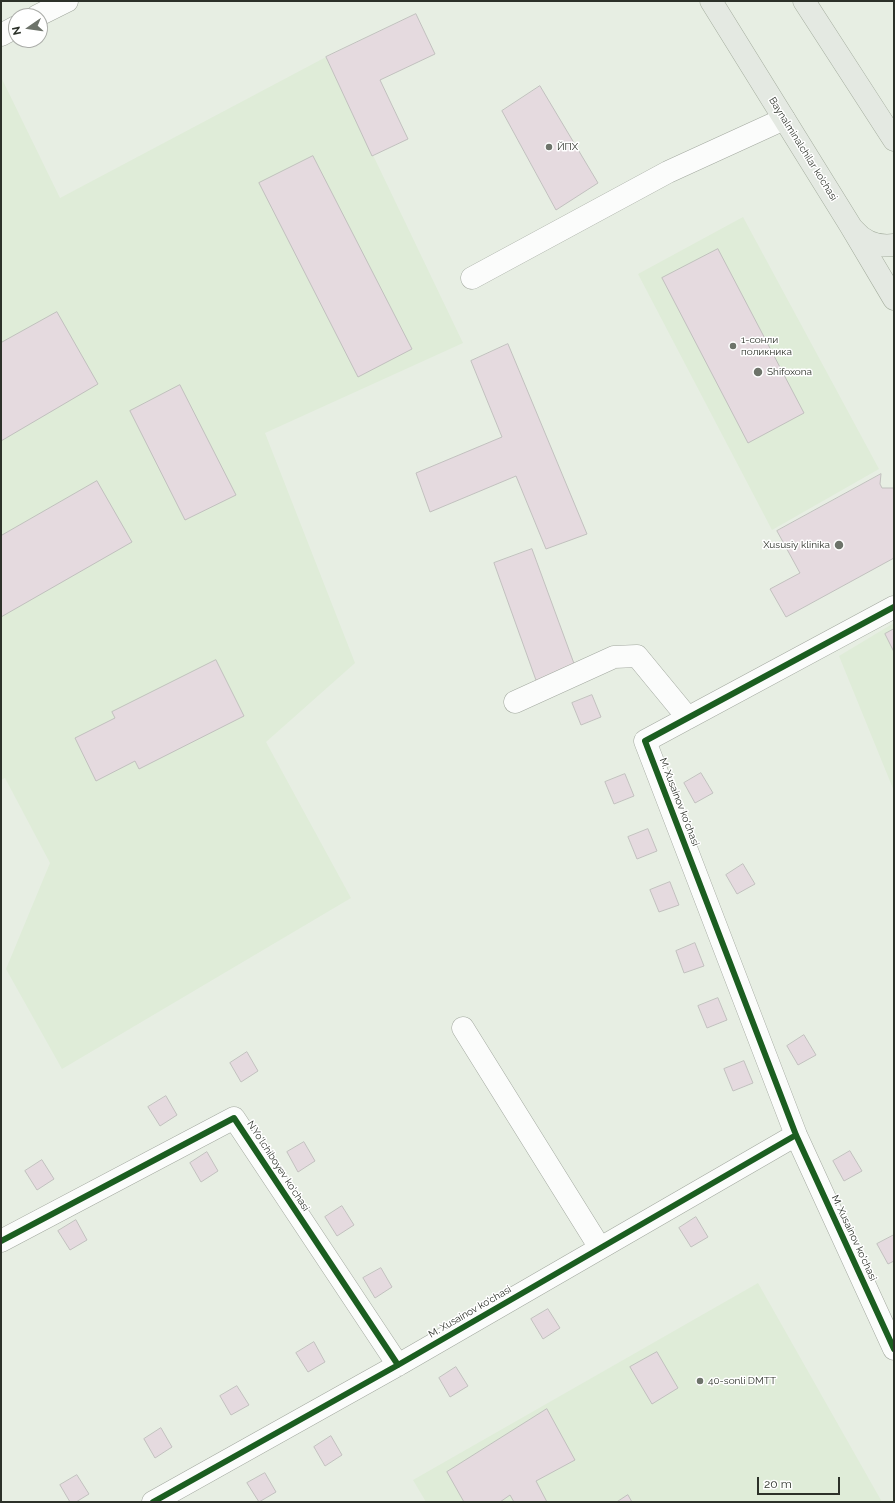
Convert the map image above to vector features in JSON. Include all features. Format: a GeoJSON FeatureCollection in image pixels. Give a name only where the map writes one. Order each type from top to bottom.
{"type":"FeatureCollection","features":[{"type":"Feature","properties":{"kind":"main road","name":"Baynalminalchilar ko’chasi"},"geometry":{"type":"LineString","coordinates":[[712,1],[894,299]]}},
{"type":"Feature","properties":{"kind":"main road"},"geometry":{"type":"LineString","coordinates":[[804,1],[894,140]]}},
{"type":"Feature","properties":{"kind":"main road"},"geometry":{"type":"LineString","coordinates":[[850,225],[859,236],[872,244],[886,246],[894,244]]}},
{"type":"Feature","properties":{"kind":"street"},"geometry":{"type":"LineString","coordinates":[[48,10],[67,1]]}},
{"type":"Feature","properties":{"kind":"street"},"geometry":{"type":"LineString","coordinates":[[472,278],[668,172],[784,119]]}},
{"type":"Feature","properties":{"kind":"street","name":"M. Xusainov ko'chasi"},"geometry":{"type":"LineString","coordinates":[[894,607],[645,741],[796,1135],[894,1349]]}},
{"type":"Feature","properties":{"kind":"street"},"geometry":{"type":"LineString","coordinates":[[515,702],[614,657],[637,656],[688,718]]}},
{"type":"Feature","properties":{"kind":"street"},"geometry":{"type":"LineString","coordinates":[[463,1028],[600,1248]]}},
{"type":"Feature","properties":{"kind":"street","name":"N.Yo'lchiboyev ko'chasi"},"geometry":{"type":"LineString","coordinates":[[1,1241],[234,1118],[398,1365]]}},
{"type":"Feature","properties":{"kind":"street","name":"M. Xusainov ko'chasi"},"geometry":{"type":"LineString","coordinates":[[153,1502],[398,1365],[796,1135]]}},
{"type":"Feature","properties":{"kind":"shaded area"},"geometry":{"type":"Polygon","coordinates":[[[326,57],[463,343],[265,433],[355,663],[266,742],[351,898],[62,1069],[6,969],[50,863],[5,778],[1,780],[1,77],[60,198],[326,57]]]}},
{"type":"Feature","properties":{"kind":"shaded area","name":"Shifoxona"},"geometry":{"type":"Polygon","coordinates":[[[743,217],[879,469],[772,530],[638,274],[743,217]]]}},
{"type":"Feature","properties":{"kind":"shaded area"},"geometry":{"type":"Polygon","coordinates":[[[894,623],[894,791],[839,656],[894,623]]]}},
{"type":"Feature","properties":{"kind":"shaded area","name":"40-sonli DMTT"},"geometry":{"type":"Polygon","coordinates":[[[758,1283],[882,1502],[426,1502],[413,1480],[758,1283]]]}},
{"type":"Feature","properties":{"kind":"building"},"geometry":{"type":"Polygon","coordinates":[[[416,14],[435,54],[380,80],[408,139],[372,156],[326,57],[416,14]]]}},
{"type":"Feature","properties":{"kind":"building","name":"ЙПХ"},"geometry":{"type":"Polygon","coordinates":[[[540,86],[598,183],[556,210],[502,111],[540,86]]]}},
{"type":"Feature","properties":{"kind":"building"},"geometry":{"type":"Polygon","coordinates":[[[313,156],[412,349],[358,377],[259,183],[313,156]]]}},
{"type":"Feature","properties":{"kind":"building","name":"1-сонли поликника"},"geometry":{"type":"Polygon","coordinates":[[[718,249],[804,413],[748,443],[662,278],[718,249]]]}},
{"type":"Feature","properties":{"kind":"building"},"geometry":{"type":"Polygon","coordinates":[[[57,312],[98,384],[1,441],[1,343],[57,312]]]}},
{"type":"Feature","properties":{"kind":"building"},"geometry":{"type":"Polygon","coordinates":[[[508,344],[587,534],[546,549],[516,476],[430,512],[416,473],[502,437],[471,361],[508,344]]]}},
{"type":"Feature","properties":{"kind":"building"},"geometry":{"type":"Polygon","coordinates":[[[180,385],[236,495],[185,520],[130,411],[180,385]]]}},
{"type":"Feature","properties":{"kind":"building","name":"Xususiy klinika"},"geometry":{"type":"Polygon","coordinates":[[[881,474],[880,484],[882,488],[894,488],[894,558],[786,617],[770,589],[800,573],[777,531],[881,474]]]}},
{"type":"Feature","properties":{"kind":"building"},"geometry":{"type":"Polygon","coordinates":[[[97,481],[132,542],[1,617],[1,536],[97,481]]]}},
{"type":"Feature","properties":{"kind":"building"},"geometry":{"type":"Polygon","coordinates":[[[532,549],[576,669],[537,683],[494,563],[532,549]]]}},
{"type":"Feature","properties":{"kind":"building"},"geometry":{"type":"Polygon","coordinates":[[[894,629],[894,652],[885,634],[894,629]]]}},
{"type":"Feature","properties":{"kind":"building"},"geometry":{"type":"Polygon","coordinates":[[[216,660],[244,716],[139,769],[135,761],[96,781],[75,738],[115,718],[112,712],[216,660]]]}},
{"type":"Feature","properties":{"kind":"building"},"geometry":{"type":"Polygon","coordinates":[[[592,695],[601,717],[581,725],[572,703],[592,695]]]}},
{"type":"Feature","properties":{"kind":"building"},"geometry":{"type":"Polygon","coordinates":[[[701,773],[713,793],[695,803],[684,783],[701,773]]]}},
{"type":"Feature","properties":{"kind":"building"},"geometry":{"type":"Polygon","coordinates":[[[625,774],[634,796],[614,804],[605,782],[625,774]]]}},
{"type":"Feature","properties":{"kind":"building"},"geometry":{"type":"Polygon","coordinates":[[[648,829],[657,851],[637,859],[628,837],[648,829]]]}},
{"type":"Feature","properties":{"kind":"building"},"geometry":{"type":"Polygon","coordinates":[[[743,864],[755,884],[737,894],[726,875],[743,864]]]}},
{"type":"Feature","properties":{"kind":"building"},"geometry":{"type":"Polygon","coordinates":[[[670,882],[679,905],[659,912],[650,890],[670,882]]]}},
{"type":"Feature","properties":{"kind":"building"},"geometry":{"type":"Polygon","coordinates":[[[695,943],[704,966],[684,973],[676,951],[695,943]]]}},
{"type":"Feature","properties":{"kind":"building"},"geometry":{"type":"Polygon","coordinates":[[[718,998],[727,1020],[707,1028],[698,1006],[718,998]]]}},
{"type":"Feature","properties":{"kind":"building"},"geometry":{"type":"Polygon","coordinates":[[[804,1035],[816,1055],[798,1065],[787,1046],[804,1035]]]}},
{"type":"Feature","properties":{"kind":"building"},"geometry":{"type":"Polygon","coordinates":[[[247,1052],[258,1071],[241,1082],[230,1063],[247,1052]]]}},
{"type":"Feature","properties":{"kind":"building"},"geometry":{"type":"Polygon","coordinates":[[[744,1061],[753,1083],[733,1091],[724,1069],[744,1061]]]}},
{"type":"Feature","properties":{"kind":"building"},"geometry":{"type":"Polygon","coordinates":[[[166,1096],[177,1115],[160,1126],[148,1107],[166,1096]]]}},
{"type":"Feature","properties":{"kind":"building"},"geometry":{"type":"Polygon","coordinates":[[[304,1142],[315,1161],[298,1172],[287,1152],[304,1142]]]}},
{"type":"Feature","properties":{"kind":"building"},"geometry":{"type":"Polygon","coordinates":[[[850,1151],[862,1171],[844,1181],[833,1161],[850,1151]]]}},
{"type":"Feature","properties":{"kind":"building"},"geometry":{"type":"Polygon","coordinates":[[[207,1152],[218,1171],[201,1182],[190,1163],[207,1152]]]}},
{"type":"Feature","properties":{"kind":"building"},"geometry":{"type":"Polygon","coordinates":[[[42,1160],[54,1179],[37,1190],[25,1171],[42,1160]]]}},
{"type":"Feature","properties":{"kind":"building"},"geometry":{"type":"Polygon","coordinates":[[[342,1206],[354,1225],[337,1236],[325,1217],[342,1206]]]}},
{"type":"Feature","properties":{"kind":"building"},"geometry":{"type":"Polygon","coordinates":[[[696,1217],[708,1237],[691,1247],[679,1228],[696,1217]]]}},
{"type":"Feature","properties":{"kind":"building"},"geometry":{"type":"Polygon","coordinates":[[[76,1220],[87,1240],[70,1250],[58,1231],[76,1220]]]}},
{"type":"Feature","properties":{"kind":"building"},"geometry":{"type":"Polygon","coordinates":[[[894,1235],[894,1261],[888,1264],[877,1244],[894,1235]]]}},
{"type":"Feature","properties":{"kind":"building"},"geometry":{"type":"Polygon","coordinates":[[[381,1268],[392,1287],[375,1298],[363,1278],[381,1268]]]}},
{"type":"Feature","properties":{"kind":"building"},"geometry":{"type":"Polygon","coordinates":[[[548,1309],[560,1328],[543,1339],[531,1319],[548,1309]]]}},
{"type":"Feature","properties":{"kind":"building"},"geometry":{"type":"Polygon","coordinates":[[[314,1342],[325,1362],[308,1372],[296,1353],[314,1342]]]}},
{"type":"Feature","properties":{"kind":"building"},"geometry":{"type":"Polygon","coordinates":[[[657,1352],[678,1388],[652,1404],[630,1367],[657,1352]]]}},
{"type":"Feature","properties":{"kind":"building"},"geometry":{"type":"Polygon","coordinates":[[[456,1367],[468,1386],[450,1397],[439,1378],[456,1367]]]}},
{"type":"Feature","properties":{"kind":"building"},"geometry":{"type":"Polygon","coordinates":[[[237,1386],[249,1405],[231,1415],[220,1396],[237,1386]]]}},
{"type":"Feature","properties":{"kind":"building"},"geometry":{"type":"Polygon","coordinates":[[[547,1409],[575,1460],[536,1481],[547,1502],[514,1502],[510,1495],[500,1502],[464,1502],[447,1472],[547,1409]]]}},
{"type":"Feature","properties":{"kind":"building"},"geometry":{"type":"Polygon","coordinates":[[[161,1428],[172,1447],[155,1458],[144,1439],[161,1428]]]}},
{"type":"Feature","properties":{"kind":"building"},"geometry":{"type":"Polygon","coordinates":[[[331,1436],[342,1455],[325,1466],[314,1447],[331,1436]]]}},
{"type":"Feature","properties":{"kind":"building"},"geometry":{"type":"Polygon","coordinates":[[[265,1473],[276,1492],[259,1502],[247,1483],[265,1473]]]}},
{"type":"Feature","properties":{"kind":"building"},"geometry":{"type":"Polygon","coordinates":[[[77,1475],[89,1494],[76,1502],[70,1502],[60,1485],[77,1475]]]}},
{"type":"Feature","properties":{"kind":"building"},"geometry":{"type":"Polygon","coordinates":[[[628,1495],[632,1502],[617,1502],[628,1495]]]}},
{"type":"Feature","properties":{"kind":"cycle path"},"geometry":{"type":"LineString","coordinates":[[894,607],[645,741],[796,1135],[894,1349]]}},
{"type":"Feature","properties":{"kind":"cycle path"},"geometry":{"type":"LineString","coordinates":[[1,1241],[234,1118],[398,1365]]}},
{"type":"Feature","properties":{"kind":"cycle path"},"geometry":{"type":"LineString","coordinates":[[153,1502],[398,1365],[796,1135]]}},
{"type":"Feature","properties":{"kind":"place","name":"ЙПХ"},"geometry":{"type":"Point","coordinates":[549,147]}},
{"type":"Feature","properties":{"kind":"place","name":"1-сонли поликника"},"geometry":{"type":"Point","coordinates":[733,346]}},
{"type":"Feature","properties":{"kind":"place","name":"Shifoxona"},"geometry":{"type":"Point","coordinates":[758,372]}},
{"type":"Feature","properties":{"kind":"place","name":"Xususiy klinika"},"geometry":{"type":"Point","coordinates":[839,545]}},
{"type":"Feature","properties":{"kind":"place","name":"40-sonli DMTT"},"geometry":{"type":"Point","coordinates":[700,1381]}}]}
